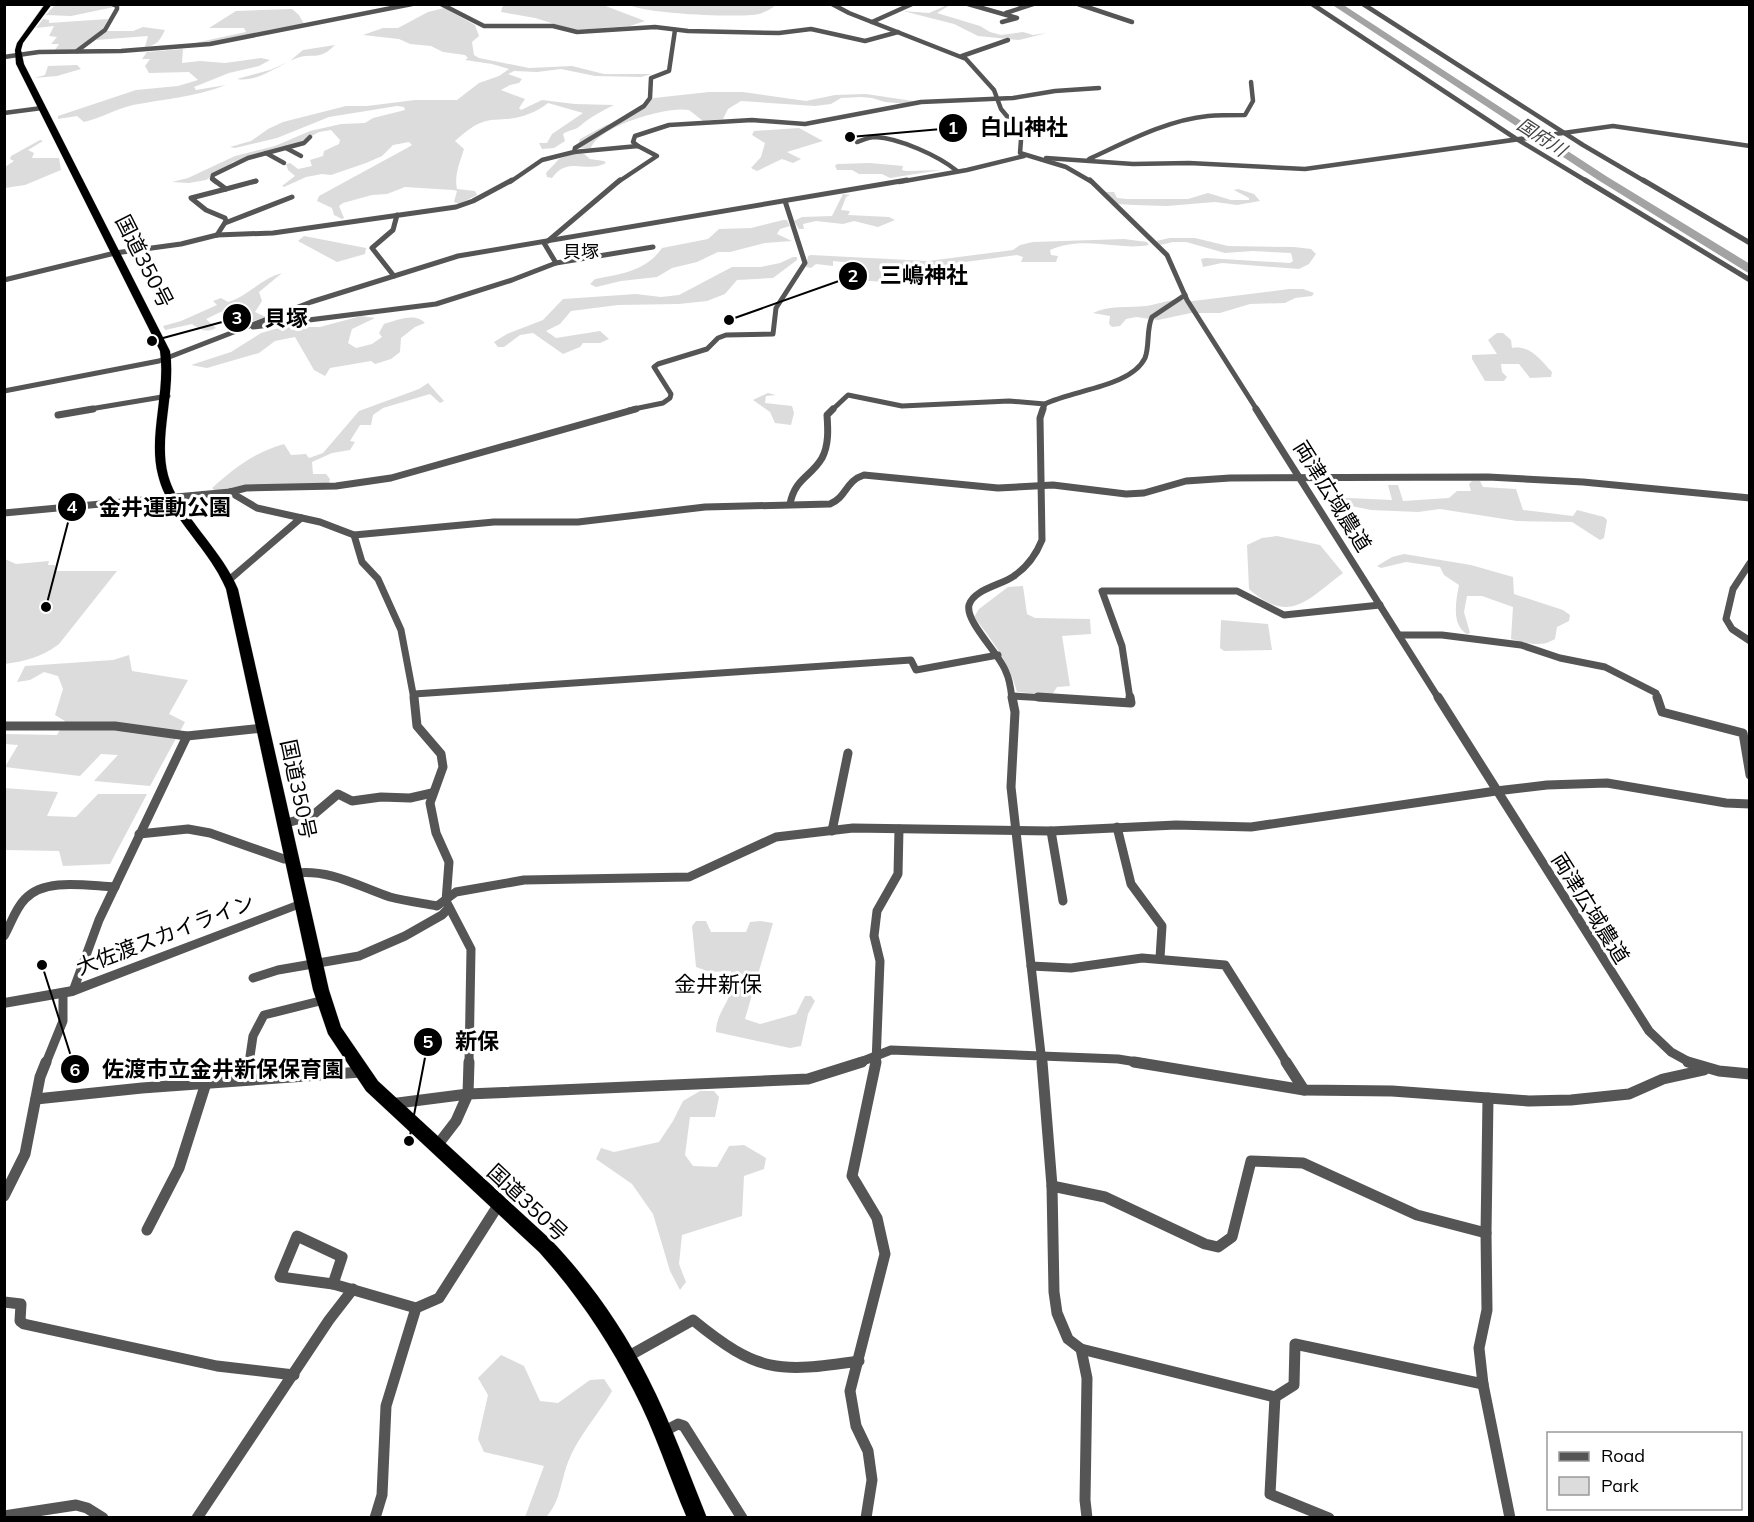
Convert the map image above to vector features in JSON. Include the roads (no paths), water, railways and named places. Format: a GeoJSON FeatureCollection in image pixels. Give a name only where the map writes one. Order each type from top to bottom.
{"type":"FeatureCollection","features":[{"type":"Feature","properties":{"kind":"highway"},"geometry":{"type":"LineString","coordinates":[[18,54],[22,40],[49,4]]}},
{"type":"Feature","properties":{"kind":"highway","name":"国道350号"},"geometry":{"type":"LineString","coordinates":[[18,54],[23,70],[159,337],[167,358],[168,396],[161,458],[163,477],[171,496],[208,545],[229,580],[324,999],[334,1029],[361,1072],[390,1104],[545,1246],[569,1272],[612,1332],[626,1357],[663,1432],[697,1518]]}},
{"type":"Feature","properties":{"kind":"street"},"geometry":{"type":"LineString","coordinates":[[77,51],[105,30],[117,9],[117,6],[112,4]]}},
{"type":"Feature","properties":{"kind":"street"},"geometry":{"type":"LineString","coordinates":[[4,57],[39,52],[121,51],[210,44],[412,4]]}},
{"type":"Feature","properties":{"kind":"street"},"geometry":{"type":"LineString","coordinates":[[441,4],[484,26],[553,26],[577,32],[655,27],[675,30],[779,33],[811,29],[865,40],[899,32]]}},
{"type":"Feature","properties":{"kind":"street"},"geometry":{"type":"LineString","coordinates":[[832,4],[872,22],[962,56],[994,90],[1001,109],[1020,135],[1020,153],[1028,157]]}},
{"type":"Feature","properties":{"kind":"street"},"geometry":{"type":"LineString","coordinates":[[872,22],[912,4]]}},
{"type":"Feature","properties":{"kind":"street"},"geometry":{"type":"LineString","coordinates":[[968,4],[1017,18],[1002,22]]}},
{"type":"Feature","properties":{"kind":"street"},"geometry":{"type":"LineString","coordinates":[[1006,13],[1033,4]]}},
{"type":"Feature","properties":{"kind":"street"},"geometry":{"type":"LineString","coordinates":[[1078,4],[1132,22]]}},
{"type":"Feature","properties":{"kind":"street"},"geometry":{"type":"LineString","coordinates":[[1312,4],[1515,138],[1749,280]]}},
{"type":"Feature","properties":{"kind":"street"},"geometry":{"type":"LineString","coordinates":[[1363,4],[1565,132],[1749,243]]}},
{"type":"Feature","properties":{"kind":"street"},"geometry":{"type":"LineString","coordinates":[[574,152],[575,148],[647,102],[650,98],[651,78],[669,72],[675,30]]}},
{"type":"Feature","properties":{"kind":"street"},"geometry":{"type":"LineString","coordinates":[[962,56],[1008,40]]}},
{"type":"Feature","properties":{"kind":"street"},"geometry":{"type":"LineString","coordinates":[[1066,167],[1147,133],[1183,121],[1206,116],[1245,115],[1253,101],[1251,82]]}},
{"type":"Feature","properties":{"kind":"street"},"geometry":{"type":"LineString","coordinates":[[545,242],[609,188],[656,158],[657,156],[633,142],[635,136],[669,125],[752,120],[805,124],[921,102],[996,99],[1099,88]]}},
{"type":"Feature","properties":{"kind":"street"},"geometry":{"type":"LineString","coordinates":[[4,113],[42,108]]}},
{"type":"Feature","properties":{"kind":"street"},"geometry":{"type":"LineString","coordinates":[[4,391],[167,358],[311,302],[458,256],[1028,157],[1133,164],[1189,163],[1305,169],[1613,126],[1749,146]]}},
{"type":"Feature","properties":{"kind":"street"},"geometry":{"type":"LineString","coordinates":[[226,189],[212,178],[213,175],[248,158],[304,143],[310,137]]}},
{"type":"Feature","properties":{"kind":"street"},"geometry":{"type":"LineString","coordinates":[[857,142],[872,137],[900,142],[949,163],[957,171]]}},
{"type":"Feature","properties":{"kind":"street"},"geometry":{"type":"LineString","coordinates":[[4,280],[115,254],[217,236],[273,232],[456,207],[473,201],[517,178],[542,160],[574,152],[638,146]]}},
{"type":"Feature","properties":{"kind":"street"},"geometry":{"type":"LineString","coordinates":[[286,148],[301,156]]}},
{"type":"Feature","properties":{"kind":"street"},"geometry":{"type":"LineString","coordinates":[[266,153],[284,163]]}},
{"type":"Feature","properties":{"kind":"street","name":"両津広域農道"},"geometry":{"type":"LineString","coordinates":[[1028,157],[1066,167],[1091,181],[1167,255],[1185,295],[1648,1031],[1677,1057],[1704,1070],[1749,1074]]}},
{"type":"Feature","properties":{"kind":"street"},"geometry":{"type":"LineString","coordinates":[[225,223],[225,218],[206,210],[192,198],[256,181]]}},
{"type":"Feature","properties":{"kind":"street"},"geometry":{"type":"LineString","coordinates":[[217,236],[225,223],[292,197]]}},
{"type":"Feature","properties":{"kind":"street"},"geometry":{"type":"LineString","coordinates":[[4,513],[230,492],[246,488],[336,486],[391,478],[618,412],[663,404],[670,398],[670,394],[654,368],[658,364],[707,349],[718,338],[726,335],[773,334],[776,308],[805,263],[785,201]]}},
{"type":"Feature","properties":{"kind":"street"},"geometry":{"type":"LineString","coordinates":[[394,276],[372,248],[393,230],[397,216]]}},
{"type":"Feature","properties":{"kind":"street"},"geometry":{"type":"LineString","coordinates":[[545,242],[556,263]]}},
{"type":"Feature","properties":{"kind":"street"},"geometry":{"type":"LineString","coordinates":[[244,327],[436,304],[513,280],[556,263],[653,247]]}},
{"type":"Feature","properties":{"kind":"street"},"geometry":{"type":"LineString","coordinates":[[1185,295],[1152,317],[1149,322],[1148,352],[1133,373],[1057,397],[1045,404],[1040,418],[1042,540],[1039,551],[1004,583],[978,595],[970,602],[969,617],[998,655],[1007,674],[1015,712],[1011,788],[1042,1057],[1052,1186],[1054,1292],[1057,1313],[1068,1339],[1081,1349],[1275,1397],[1294,1385],[1295,1344],[1483,1384]]}},
{"type":"Feature","properties":{"kind":"street"},"geometry":{"type":"LineString","coordinates":[[790,504],[791,493],[797,482],[820,461],[825,452],[828,431],[827,415],[848,395],[902,406],[983,400],[1029,401],[1045,404]]}},
{"type":"Feature","properties":{"kind":"street"},"geometry":{"type":"LineString","coordinates":[[58,415],[168,396]]}},
{"type":"Feature","properties":{"kind":"street"},"geometry":{"type":"LineString","coordinates":[[230,492],[257,508],[336,527],[354,535],[494,522],[578,522],[705,507],[837,502],[852,478],[864,475],[998,488],[1041,486],[1144,493],[1186,482],[1299,476],[1527,479],[1583,482],[1749,500]]}},
{"type":"Feature","properties":{"kind":"street"},"geometry":{"type":"LineString","coordinates":[[229,580],[301,518]]}},
{"type":"Feature","properties":{"kind":"street"},"geometry":{"type":"LineString","coordinates":[[354,535],[362,562],[378,579],[401,630],[414,694],[417,726],[441,754],[443,767],[430,803],[434,825],[449,862],[447,905],[471,949],[468,1094],[456,1121],[436,1147]]}},
{"type":"Feature","properties":{"kind":"street"},"geometry":{"type":"LineString","coordinates":[[1749,563],[1738,576],[1726,611],[1726,619],[1735,633],[1749,641]]}},
{"type":"Feature","properties":{"kind":"street"},"geometry":{"type":"LineString","coordinates":[[1013,696],[1131,703],[1122,646],[1102,591],[1238,591],[1249,595],[1269,610],[1284,615],[1380,604]]}},
{"type":"Feature","properties":{"kind":"street"},"geometry":{"type":"LineString","coordinates":[[1399,635],[1442,635],[1487,639],[1521,645],[1560,658],[1605,667],[1656,693],[1662,712],[1683,721],[1727,727],[1743,733],[1749,775]]}},
{"type":"Feature","properties":{"kind":"street"},"geometry":{"type":"LineString","coordinates":[[414,694],[911,660],[916,670],[998,655]]}},
{"type":"Feature","properties":{"kind":"street"},"geometry":{"type":"LineString","coordinates":[[4,726],[115,726],[187,736],[263,728]]}},
{"type":"Feature","properties":{"kind":"street"},"geometry":{"type":"LineString","coordinates":[[4,1196],[26,1154],[40,1077],[63,1021],[68,992],[114,887],[187,736]]}},
{"type":"Feature","properties":{"kind":"street"},"geometry":{"type":"LineString","coordinates":[[832,831],[848,753]]}},
{"type":"Feature","properties":{"kind":"street"},"geometry":{"type":"LineString","coordinates":[[253,978],[278,970],[359,956],[405,936],[442,915],[456,892],[524,880],[689,877],[776,837],[853,828],[1051,831],[1176,825],[1269,826],[1496,791],[1547,785],[1607,783],[1726,803],[1749,804]]}},
{"type":"Feature","properties":{"kind":"street"},"geometry":{"type":"LineString","coordinates":[[284,824],[312,816],[338,794],[352,801],[381,797],[410,798],[432,793]]}},
{"type":"Feature","properties":{"kind":"street"},"geometry":{"type":"LineString","coordinates":[[1117,827],[1131,884],[1162,926],[1160,958]]}},
{"type":"Feature","properties":{"kind":"street"},"geometry":{"type":"LineString","coordinates":[[866,1518],[872,1480],[868,1451],[856,1426],[850,1390],[885,1254],[878,1218],[852,1176],[876,1057],[880,961],[874,936],[877,911],[898,874],[899,829]]}},
{"type":"Feature","properties":{"kind":"street"},"geometry":{"type":"LineString","coordinates":[[139,834],[188,830],[210,833],[284,859],[292,859]]}},
{"type":"Feature","properties":{"kind":"street"},"geometry":{"type":"LineString","coordinates":[[1051,831],[1063,901]]}},
{"type":"Feature","properties":{"kind":"street"},"geometry":{"type":"LineString","coordinates":[[295,873],[304,871],[333,874],[389,896],[438,906],[447,905]]}},
{"type":"Feature","properties":{"kind":"street"},"geometry":{"type":"LineString","coordinates":[[4,936],[24,900],[38,890],[49,886],[114,887]]}},
{"type":"Feature","properties":{"kind":"street","name":"大佐渡スカイライン"},"geometry":{"type":"LineString","coordinates":[[4,1003],[68,992],[302,903]]}},
{"type":"Feature","properties":{"kind":"street"},"geometry":{"type":"LineString","coordinates":[[1031,966],[1071,968],[1142,958],[1225,965],[1304,1090]]}},
{"type":"Feature","properties":{"kind":"street"},"geometry":{"type":"LineString","coordinates":[[246,1080],[256,1027],[261,1018],[264,1015],[324,999]]}},
{"type":"Feature","properties":{"kind":"street"},"geometry":{"type":"LineString","coordinates":[[390,1104],[468,1094],[808,1079],[891,1050],[1118,1059],[1304,1090],[1392,1091],[1488,1098],[1571,1100],[1629,1094],[1663,1079],[1704,1070]]}},
{"type":"Feature","properties":{"kind":"street"},"geometry":{"type":"LineString","coordinates":[[36,1099],[206,1083],[361,1072]]}},
{"type":"Feature","properties":{"kind":"street"},"geometry":{"type":"LineString","coordinates":[[147,1230],[178,1168],[206,1083]]}},
{"type":"Feature","properties":{"kind":"street"},"geometry":{"type":"LineString","coordinates":[[1488,1098],[1487,1310],[1479,1348],[1483,1384],[1510,1518]]}},
{"type":"Feature","properties":{"kind":"street"},"geometry":{"type":"LineString","coordinates":[[1052,1186],[1106,1197],[1205,1244],[1218,1247],[1232,1237],[1251,1161],[1303,1163],[1417,1215],[1486,1233]]}},
{"type":"Feature","properties":{"kind":"street"},"geometry":{"type":"LineString","coordinates":[[333,1284],[342,1257],[297,1236],[280,1277],[333,1284],[417,1308],[439,1298],[499,1204]]}},
{"type":"Feature","properties":{"kind":"street"},"geometry":{"type":"LineString","coordinates":[[197,1518],[329,1320],[353,1289]]}},
{"type":"Feature","properties":{"kind":"street"},"geometry":{"type":"LineString","coordinates":[[4,1302],[21,1304],[20,1321],[24,1324],[217,1366],[294,1375]]}},
{"type":"Feature","properties":{"kind":"street"},"geometry":{"type":"LineString","coordinates":[[375,1518],[382,1495],[387,1406],[417,1308]]}},
{"type":"Feature","properties":{"kind":"street"},"geometry":{"type":"LineString","coordinates":[[626,1357],[693,1320],[721,1343],[742,1356],[771,1366],[791,1369],[859,1361]]}},
{"type":"Feature","properties":{"kind":"street"},"geometry":{"type":"LineString","coordinates":[[1081,1349],[1087,1378],[1085,1500],[1087,1518]]}},
{"type":"Feature","properties":{"kind":"street"},"geometry":{"type":"LineString","coordinates":[[1275,1397],[1270,1494],[1329,1518]]}},
{"type":"Feature","properties":{"kind":"street"},"geometry":{"type":"LineString","coordinates":[[663,1432],[678,1424],[684,1426],[742,1518]]}},
{"type":"Feature","properties":{"kind":"street"},"geometry":{"type":"LineString","coordinates":[[4,1516],[76,1505],[87,1508],[103,1518]]}},
{"type":"Feature","properties":{"kind":"waterway","name":"国府川"},"geometry":{"type":"LineString","coordinates":[[1335,4],[1602,178],[1750,270]]}},
{"type":"Feature","properties":{"kind":"place","name":"白山神社"},"geometry":{"type":"Point","coordinates":[850,137]}},
{"type":"Feature","properties":{"kind":"place","name":"三嶋神社"},"geometry":{"type":"Point","coordinates":[729,320]}},
{"type":"Feature","properties":{"kind":"place","name":"貝塚"},"geometry":{"type":"Point","coordinates":[152,341]}},
{"type":"Feature","properties":{"kind":"place","name":"金井運動公園"},"geometry":{"type":"Point","coordinates":[46,607]}},
{"type":"Feature","properties":{"kind":"place","name":"佐渡市立金井新保保育園"},"geometry":{"type":"Point","coordinates":[42,965]}},
{"type":"Feature","properties":{"kind":"place","name":"新保"},"geometry":{"type":"Point","coordinates":[409,1141]}},
{"type":"Feature","properties":{"kind":"district","name":"貝塚"},"geometry":{"type":"Point","coordinates":[581,251]}},
{"type":"Feature","properties":{"kind":"district","name":"金井新保"},"geometry":{"type":"Point","coordinates":[718,984]}}]}
